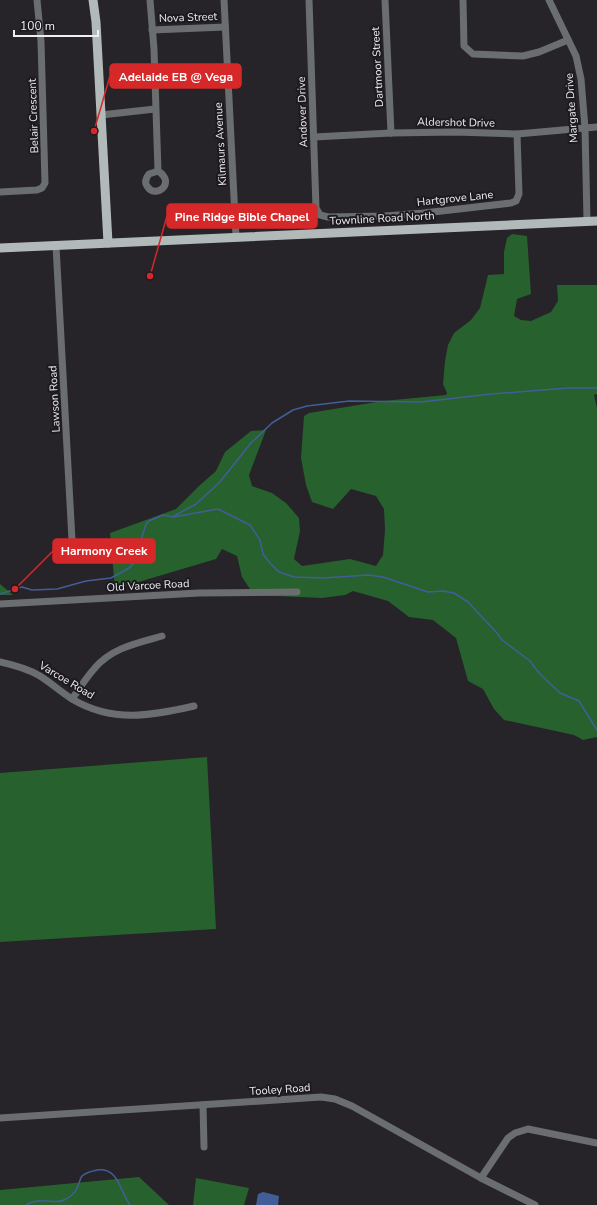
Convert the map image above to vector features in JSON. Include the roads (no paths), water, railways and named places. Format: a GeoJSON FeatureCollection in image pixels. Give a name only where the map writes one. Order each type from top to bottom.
{"type":"FeatureCollection","features":[{"type":"Feature","properties":{"kind":"main road"},"geometry":{"type":"LineString","coordinates":[[93,0],[96,22],[108,243]]}},
{"type":"Feature","properties":{"kind":"main road","name":"Townline Road North"},"geometry":{"type":"LineString","coordinates":[[0,248],[236,236],[597,221]]}},
{"type":"Feature","properties":{"kind":"street","name":"Belair Crescent"},"geometry":{"type":"LineString","coordinates":[[0,192],[37,190],[42,188],[45,183],[41,33],[37,0]]}},
{"type":"Feature","properties":{"kind":"street"},"geometry":{"type":"LineString","coordinates":[[150,0],[158,171]]}},
{"type":"Feature","properties":{"kind":"street","name":"Kilmaurs Avenue"},"geometry":{"type":"LineString","coordinates":[[224,0],[236,236]]}},
{"type":"Feature","properties":{"kind":"street","name":"Andover Drive"},"geometry":{"type":"LineString","coordinates":[[309,0],[316,208],[320,215],[328,217]]}},
{"type":"Feature","properties":{"kind":"street","name":"Dartmoor Street"},"geometry":{"type":"LineString","coordinates":[[385,0],[391,133]]}},
{"type":"Feature","properties":{"kind":"street"},"geometry":{"type":"LineString","coordinates":[[463,0],[464,46],[473,54],[523,56],[539,52],[568,40]]}},
{"type":"Feature","properties":{"kind":"street","name":"Margate Drive"},"geometry":{"type":"LineString","coordinates":[[549,0],[576,56],[579,67],[585,128],[587,221]]}},
{"type":"Feature","properties":{"kind":"street","name":"Nova Street"},"geometry":{"type":"LineString","coordinates":[[152,30],[225,27]]}},
{"type":"Feature","properties":{"kind":"street"},"geometry":{"type":"LineString","coordinates":[[101,115],[155,109]]}},
{"type":"Feature","properties":{"kind":"street","name":"Aldershot Drive"},"geometry":{"type":"LineString","coordinates":[[314,137],[391,133],[456,132],[517,134],[597,127]]}},
{"type":"Feature","properties":{"kind":"street","name":"Hartgrove Lane"},"geometry":{"type":"LineString","coordinates":[[328,217],[385,216],[505,204],[516,201],[519,194],[517,134]]}},
{"type":"Feature","properties":{"kind":"street","name":"Lawson Road"},"geometry":{"type":"LineString","coordinates":[[56,246],[72,540],[68,550]]}},
{"type":"Feature","properties":{"kind":"street","name":"Old Varcoe Road"},"geometry":{"type":"LineString","coordinates":[[0,604],[199,593],[297,592]]}},
{"type":"Feature","properties":{"kind":"street"},"geometry":{"type":"LineString","coordinates":[[72,699],[94,668],[106,657],[118,650],[162,636]]}},
{"type":"Feature","properties":{"kind":"street","name":"Varcoe Road"},"geometry":{"type":"LineString","coordinates":[[0,662],[36,674],[72,699],[94,710],[123,716],[154,715],[194,706]]}},
{"type":"Feature","properties":{"kind":"street","name":"Tooley Road"},"geometry":{"type":"LineString","coordinates":[[0,1118],[321,1097],[335,1099],[352,1106],[481,1178],[535,1205]]}},
{"type":"Feature","properties":{"kind":"street"},"geometry":{"type":"LineString","coordinates":[[203,1105],[204,1147]]}},
{"type":"Feature","properties":{"kind":"street"},"geometry":{"type":"LineString","coordinates":[[481,1178],[508,1138],[515,1132],[528,1129],[597,1143]]}},
{"type":"Feature","properties":{"kind":"water"},"geometry":{"type":"Polygon","coordinates":[[[263,1192],[279,1196],[278,1205],[256,1205],[258,1194],[263,1192]]]}},
{"type":"Feature","properties":{"kind":"waterway"},"geometry":{"type":"LineString","coordinates":[[174,516],[196,504],[219,483],[251,443],[272,423],[293,410],[307,406],[349,401],[421,402],[491,394],[568,388],[597,388]]}},
{"type":"Feature","properties":{"kind":"waterway"},"geometry":{"type":"LineString","coordinates":[[0,594],[22,587],[32,590],[57,589],[86,581],[111,578],[129,568],[134,563],[146,524],[149,521],[163,515],[173,517],[218,509],[250,525],[260,540],[263,554],[279,572],[294,577],[323,578],[369,575],[383,577],[428,592],[443,591],[454,593],[468,602],[502,640],[530,661],[539,673],[560,693],[579,701],[597,730]]}},
{"type":"Feature","properties":{"kind":"waterway"},"geometry":{"type":"LineString","coordinates":[[26,1205],[36,1201],[56,1202],[64,1200],[71,1196],[75,1191],[82,1176],[97,1170],[110,1172],[114,1176],[130,1205]]}},
{"type":"Feature","properties":{"kind":"place","name":"Adelaide EB @ Vega"},"geometry":{"type":"Point","coordinates":[94,131]}},
{"type":"Feature","properties":{"kind":"place","name":"Pine Ridge Bible Chapel"},"geometry":{"type":"Point","coordinates":[150,276]}},
{"type":"Feature","properties":{"kind":"place","name":"Harmony Creek"},"geometry":{"type":"Point","coordinates":[15,589]}}]}
